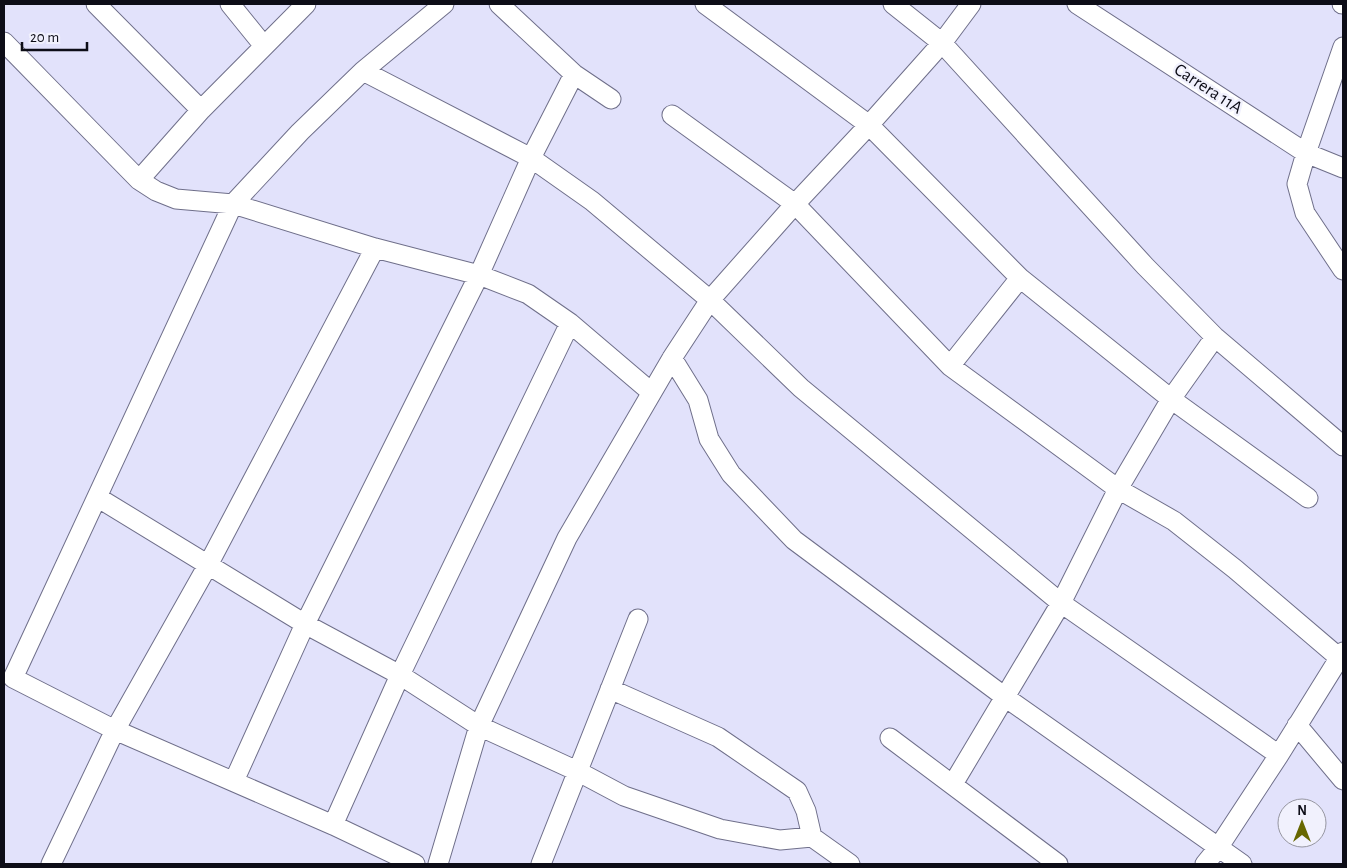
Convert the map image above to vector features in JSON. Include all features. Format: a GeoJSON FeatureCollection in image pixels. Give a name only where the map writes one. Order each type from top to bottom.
{"type":"FeatureCollection","features":[{"type":"Feature","properties":{"kind":"street"},"geometry":{"type":"LineString","coordinates":[[96,4],[201,110]]}},
{"type":"Feature","properties":{"kind":"street"},"geometry":{"type":"LineString","coordinates":[[230,4],[264,46]]}},
{"type":"Feature","properties":{"kind":"street"},"geometry":{"type":"LineString","coordinates":[[139,180],[201,110],[306,4]]}},
{"type":"Feature","properties":{"kind":"street"},"geometry":{"type":"LineString","coordinates":[[415,864],[333,825],[116,730],[14,678],[233,204],[300,132],[363,71],[444,4]]}},
{"type":"Feature","properties":{"kind":"street"},"geometry":{"type":"LineString","coordinates":[[498,4],[574,74],[611,99]]}},
{"type":"Feature","properties":{"kind":"street"},"geometry":{"type":"LineString","coordinates":[[705,4],[869,125],[1020,278],[1171,399],[1308,498]]}},
{"type":"Feature","properties":{"kind":"street"},"geometry":{"type":"LineString","coordinates":[[892,4],[942,43],[1139,259],[1216,337],[1343,446]]}},
{"type":"Feature","properties":{"kind":"street"},"geometry":{"type":"LineString","coordinates":[[438,864],[479,726],[567,538],[672,358],[710,300],[942,43],[971,4]]}},
{"type":"Feature","properties":{"kind":"street","name":"Carrera 11A"},"geometry":{"type":"LineString","coordinates":[[1077,4],[1306,153],[1343,168]]}},
{"type":"Feature","properties":{"kind":"street"},"geometry":{"type":"LineString","coordinates":[[4,42],[139,180],[156,190],[176,198],[233,204],[374,248],[479,275],[528,294],[570,323],[652,392]]}},
{"type":"Feature","properties":{"kind":"street"},"geometry":{"type":"LineString","coordinates":[[1343,47],[1297,184],[1305,213],[1343,270]]}},
{"type":"Feature","properties":{"kind":"street"},"geometry":{"type":"LineString","coordinates":[[363,71],[531,158],[592,201],[710,300],[801,388],[1060,603],[1279,755]]}},
{"type":"Feature","properties":{"kind":"street"},"geometry":{"type":"LineString","coordinates":[[234,781],[306,624],[479,275],[531,158],[574,74]]}},
{"type":"Feature","properties":{"kind":"street"},"geometry":{"type":"LineString","coordinates":[[672,115],[795,204],[950,366],[1118,489],[1174,521],[1342,657],[1218,848],[1205,864]]}},
{"type":"Feature","properties":{"kind":"street"},"geometry":{"type":"LineString","coordinates":[[52,864],[116,730],[208,565],[374,248]]}},
{"type":"Feature","properties":{"kind":"street"},"geometry":{"type":"LineString","coordinates":[[950,366],[1020,278]]}},
{"type":"Feature","properties":{"kind":"street"},"geometry":{"type":"LineString","coordinates":[[333,825],[400,675],[570,323]]}},
{"type":"Feature","properties":{"kind":"street"},"geometry":{"type":"LineString","coordinates":[[953,784],[1060,603],[1118,489],[1171,399],[1216,337]]}},
{"type":"Feature","properties":{"kind":"street"},"geometry":{"type":"LineString","coordinates":[[672,358],[698,400],[709,439],[731,474],[794,540],[1005,697],[1242,864]]}},
{"type":"Feature","properties":{"kind":"street"},"geometry":{"type":"LineString","coordinates":[[97,497],[306,624],[400,675],[479,726],[577,771],[624,796],[720,829],[780,840],[812,837],[850,864]]}},
{"type":"Feature","properties":{"kind":"street"},"geometry":{"type":"LineString","coordinates":[[542,864],[638,619]]}},
{"type":"Feature","properties":{"kind":"street"},"geometry":{"type":"LineString","coordinates":[[610,689],[718,737],[797,791],[806,811],[812,837]]}},
{"type":"Feature","properties":{"kind":"street"},"geometry":{"type":"LineString","coordinates":[[1297,725],[1343,780]]}},
{"type":"Feature","properties":{"kind":"street"},"geometry":{"type":"LineString","coordinates":[[890,738],[1058,864]]}}]}
